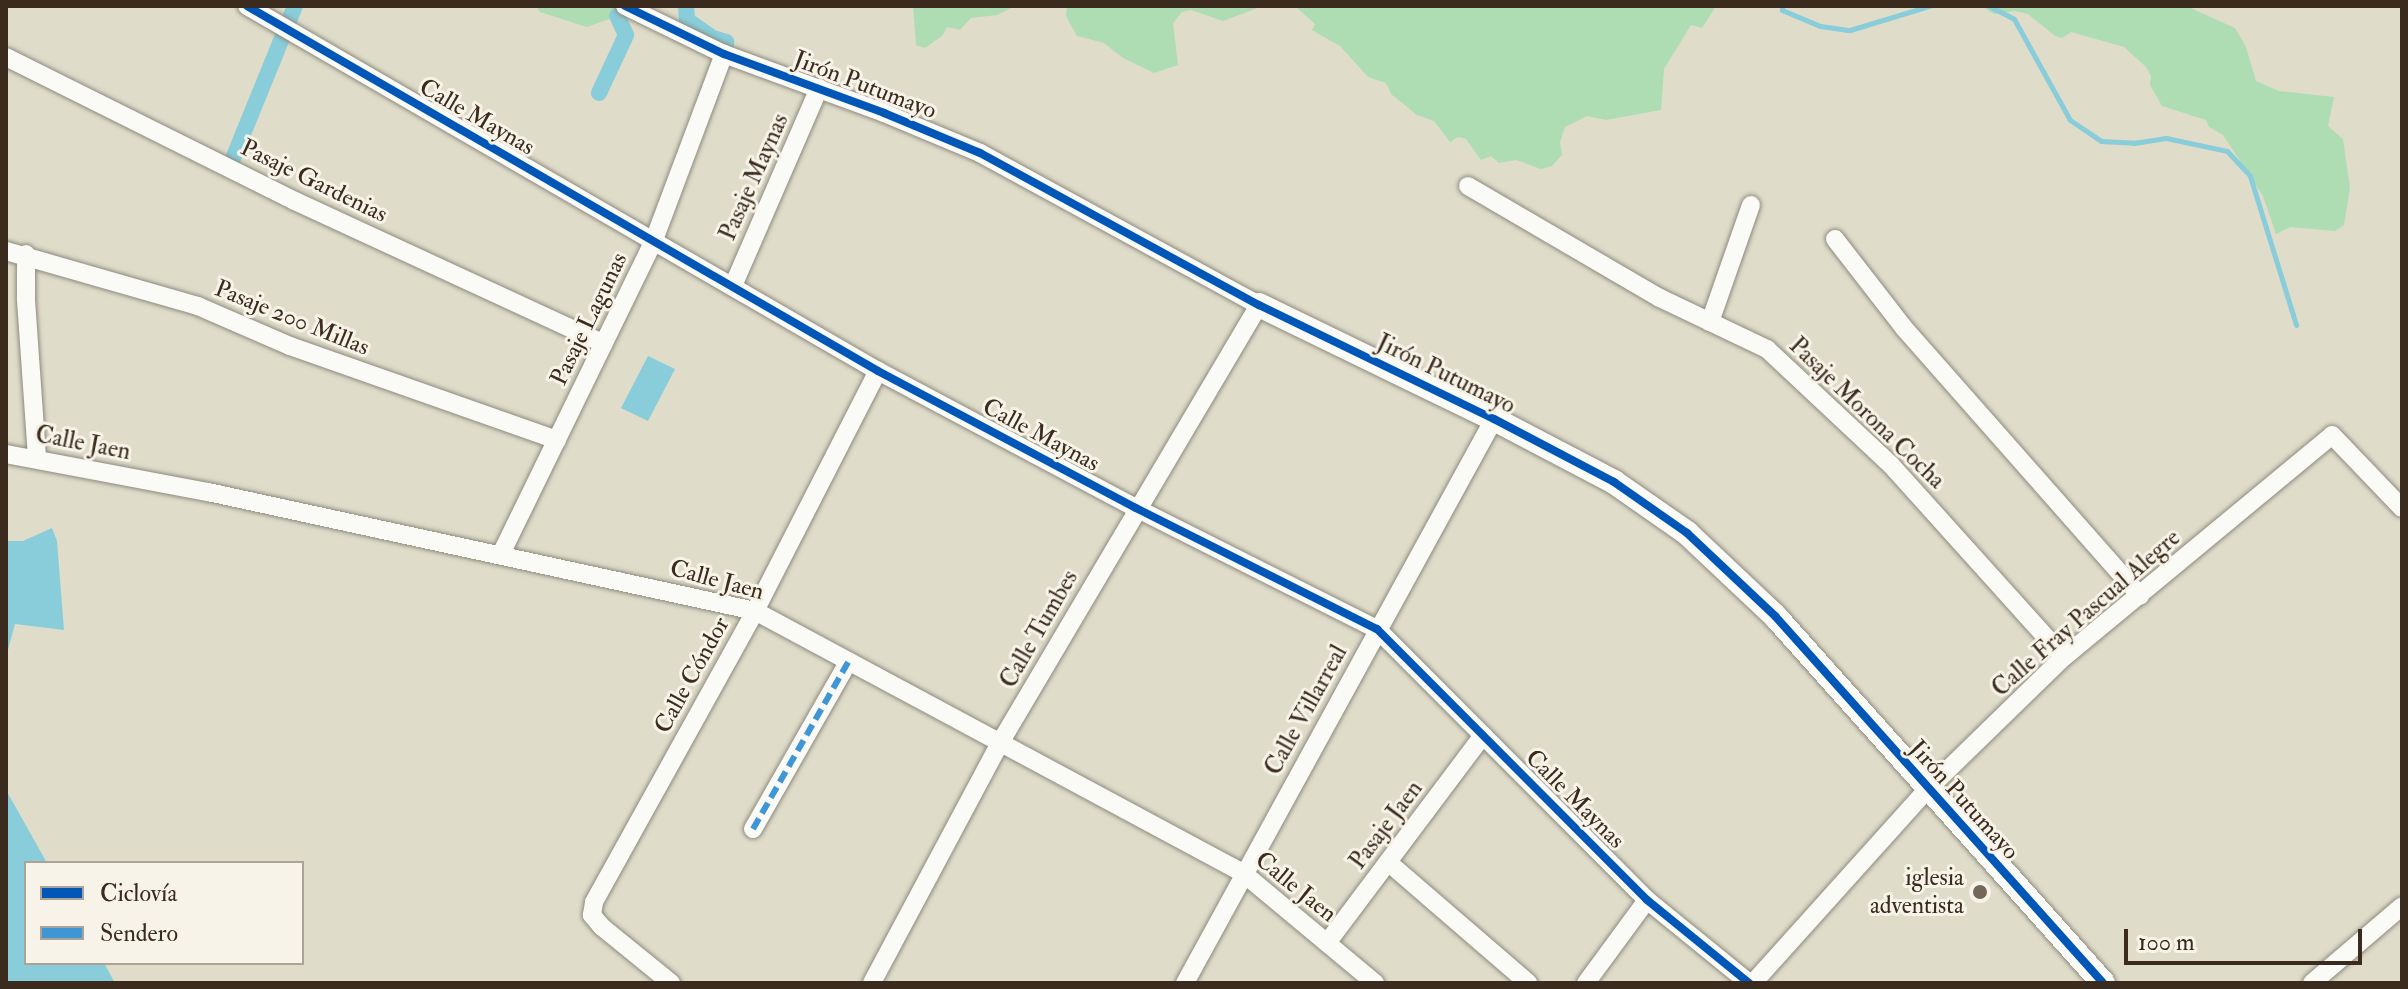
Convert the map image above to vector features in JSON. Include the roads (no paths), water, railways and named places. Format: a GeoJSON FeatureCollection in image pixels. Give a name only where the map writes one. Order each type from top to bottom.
{"type":"FeatureCollection","features":[{"type":"Feature","properties":{"kind":"street","name":"Calle Maynas"},"geometry":{"type":"LineString","coordinates":[[247,6],[878,371],[1136,508],[1377,629],[1647,900],[1751,983]]}},
{"type":"Feature","properties":{"kind":"street","name":"Jirón Putumayo"},"geometry":{"type":"LineString","coordinates":[[625,6],[724,54],[819,88],[980,153],[1259,305],[1494,419],[1614,482],[1687,533],[1775,616],[1927,790],[2103,983]]}},
{"type":"Feature","properties":{"kind":"street","name":"Pasaje Lagunas"},"geometry":{"type":"LineString","coordinates":[[501,554],[654,240],[724,54]]}},
{"type":"Feature","properties":{"kind":"street","name":"Pasaje Gardenias"},"geometry":{"type":"LineString","coordinates":[[6,57],[295,201],[604,344]]}},
{"type":"Feature","properties":{"kind":"street","name":"Pasaje Maynas"},"geometry":{"type":"LineString","coordinates":[[733,286],[819,88]]}},
{"type":"Feature","properties":{"kind":"street","name":"Pasaje Morona Cocha"},"geometry":{"type":"LineString","coordinates":[[1468,186],[1660,298],[1767,349],[1891,465],[2064,657]]}},
{"type":"Feature","properties":{"kind":"street"},"geometry":{"type":"LineString","coordinates":[[1710,322],[1751,205]]}},
{"type":"Feature","properties":{"kind":"street"},"geometry":{"type":"LineString","coordinates":[[1835,239],[1904,328],[2140,596]]}},
{"type":"Feature","properties":{"kind":"street","name":"Pasaje 200 Millas"},"geometry":{"type":"LineString","coordinates":[[6,251],[26,254],[198,306],[290,346],[557,440]]}},
{"type":"Feature","properties":{"kind":"street"},"geometry":{"type":"LineString","coordinates":[[26,254],[37,457]]}},
{"type":"Feature","properties":{"kind":"street","name":"Calle Tumbes"},"geometry":{"type":"LineString","coordinates":[[872,983],[1000,743],[1136,508],[1259,305]]}},
{"type":"Feature","properties":{"kind":"street","name":"Calle Cóndor"},"geometry":{"type":"LineString","coordinates":[[660,980],[592,915],[594,902],[755,611],[878,371]]}},
{"type":"Feature","properties":{"kind":"street","name":"Calle Villarreal"},"geometry":{"type":"LineString","coordinates":[[1185,983],[1494,419]]}},
{"type":"Feature","properties":{"kind":"street","name":"Calle Fray Pascual Alegre"},"geometry":{"type":"LineString","coordinates":[[1751,983],[1927,790],[2064,657],[2332,435],[2402,508]]}},
{"type":"Feature","properties":{"kind":"street","name":"Calle Jaen"},"geometry":{"type":"LineString","coordinates":[[6,454],[37,457],[501,554],[755,611],[1243,873],[1375,983]]}},
{"type":"Feature","properties":{"kind":"street"},"geometry":{"type":"LineString","coordinates":[[753,829],[849,661]]}},
{"type":"Feature","properties":{"kind":"street","name":"Pasaje Jaen"},"geometry":{"type":"LineString","coordinates":[[1327,943],[1483,735]]}},
{"type":"Feature","properties":{"kind":"street"},"geometry":{"type":"LineString","coordinates":[[1388,862],[1528,983]]}},
{"type":"Feature","properties":{"kind":"street"},"geometry":{"type":"LineString","coordinates":[[1586,983],[1647,900]]}},
{"type":"Feature","properties":{"kind":"street"},"geometry":{"type":"LineString","coordinates":[[2312,983],[2401,909]]}},
{"type":"Feature","properties":{"kind":"water"},"geometry":{"type":"Polygon","coordinates":[[[648,356],[675,369],[648,421],[621,408],[648,356]]]}},
{"type":"Feature","properties":{"kind":"water"},"geometry":{"type":"Polygon","coordinates":[[[52,528],[57,541],[64,630],[15,624],[6,657],[6,541],[23,541],[52,528]]]}},
{"type":"Feature","properties":{"kind":"water"},"geometry":{"type":"Polygon","coordinates":[[[6,790],[46,861],[24,861],[24,965],[105,965],[115,983],[6,983],[6,790]]]}},
{"type":"Feature","properties":{"kind":"waterway"},"geometry":{"type":"LineString","coordinates":[[230,166],[295,6]]}},
{"type":"Feature","properties":{"kind":"waterway"},"geometry":{"type":"LineString","coordinates":[[686,6],[687,20],[713,38],[726,42],[724,54]]}},
{"type":"Feature","properties":{"kind":"waterway"},"geometry":{"type":"LineString","coordinates":[[1782,6],[1782,10],[1820,26],[1850,30],[1929,6]]}},
{"type":"Feature","properties":{"kind":"waterway"},"geometry":{"type":"LineString","coordinates":[[1989,6],[2014,19],[2070,120],[2101,141],[2134,143],[2166,138],[2227,151],[2250,176],[2296,325]]}},
{"type":"Feature","properties":{"kind":"waterway"},"geometry":{"type":"LineString","coordinates":[[599,93],[626,35],[617,16]]}},
{"type":"Feature","properties":{"kind":"place","name":"iglesia adventista"},"geometry":{"type":"Point","coordinates":[1980,892]}}]}
